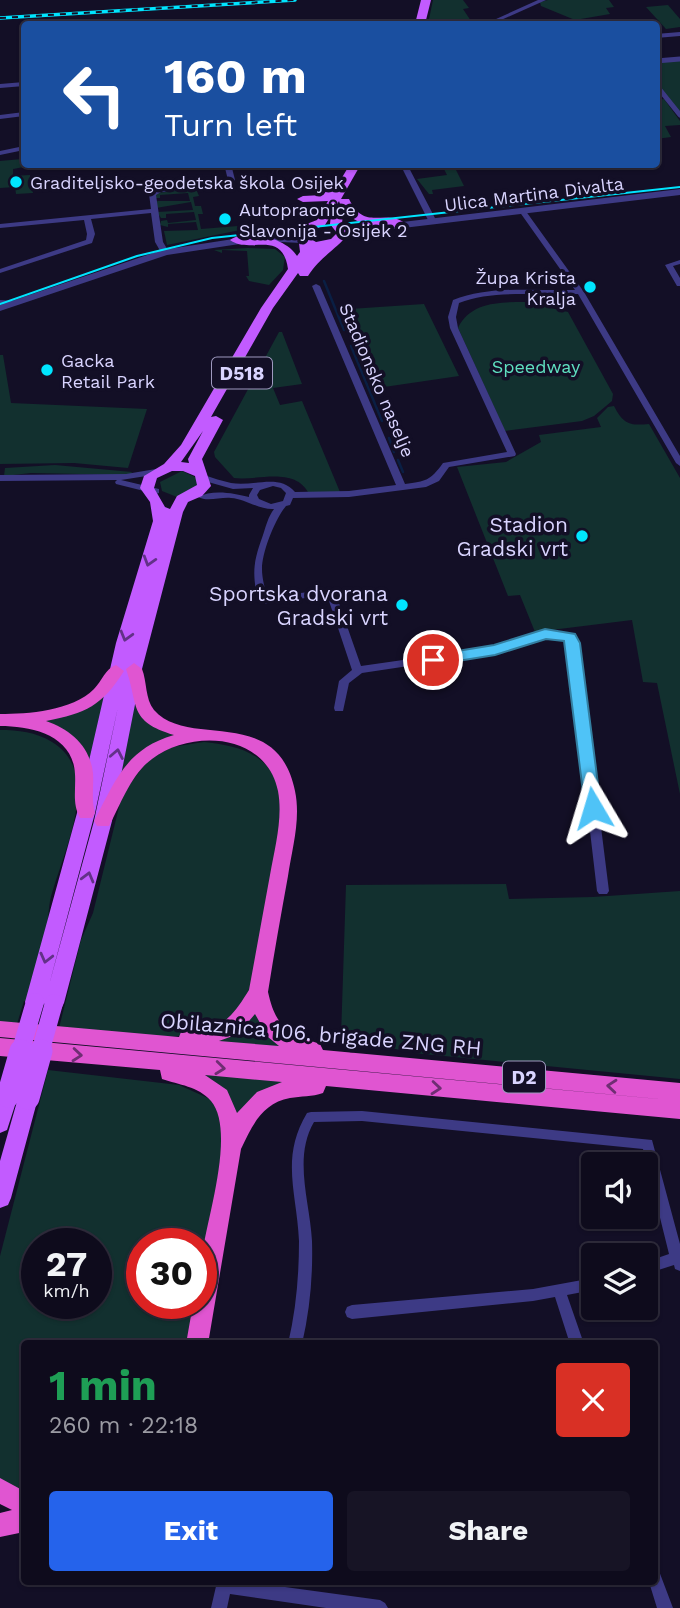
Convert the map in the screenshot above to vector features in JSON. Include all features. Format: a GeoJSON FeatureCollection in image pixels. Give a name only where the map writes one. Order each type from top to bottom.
{"type":"FeatureCollection","features":[{"type":"Feature","properties":{"kind":"highway"},"geometry":{"type":"LineString","coordinates":[[132,1050],[220,1033],[241,1019],[258,992],[288,822],[289,801],[284,778],[276,764],[264,752],[230,737],[163,725],[150,717],[139,695],[139,680],[134,669]]}},
{"type":"Feature","properties":{"kind":"highway"},"geometry":{"type":"LineString","coordinates":[[9,720],[76,709],[99,694],[116,671]]}},
{"type":"Feature","properties":{"kind":"highway"},"geometry":{"type":"LineString","coordinates":[[9,720],[43,724],[68,739],[83,764],[85,778],[81,800],[94,817],[115,802],[125,777],[146,754],[165,744],[204,734]]}},
{"type":"Feature","properties":{"kind":"highway"},"geometry":{"type":"LineString","coordinates":[[258,992],[267,1021],[273,1031],[284,1040],[305,1048],[334,1052],[368,1073]]}},
{"type":"Feature","properties":{"kind":"highway","name":"Obilaznica 106. brigade ZNG RH"},"geometry":{"type":"LineString","coordinates":[[0,1029],[132,1050],[368,1073],[680,1110]]}},
{"type":"Feature","properties":{"kind":"highway","name":"Obilaznica 106. brigade ZNG RH"},"geometry":{"type":"LineString","coordinates":[[0,1047],[132,1050]]}},
{"type":"Feature","properties":{"kind":"highway"},"geometry":{"type":"LineString","coordinates":[[132,1050],[152,1070],[190,1077],[205,1083],[216,1091],[229,1112],[231,1152],[198,1340]]}},
{"type":"Feature","properties":{"kind":"highway"},"geometry":{"type":"LineString","coordinates":[[231,1152],[248,1112],[269,1095],[368,1073]]}},
{"type":"Feature","properties":{"kind":"highway","name":"Obilaznica 106. brigade ZNG RH"},"geometry":{"type":"LineString","coordinates":[[368,1073],[680,1092]]}},
{"type":"Feature","properties":{"kind":"highway"},"geometry":{"type":"LineString","coordinates":[[0,1490],[21,1502]]}},
{"type":"Feature","properties":{"kind":"highway"},"geometry":{"type":"LineString","coordinates":[[0,1525],[21,1521]]}},
{"type":"Feature","properties":{"kind":"main road"},"geometry":{"type":"LineString","coordinates":[[418,21],[419,0]]}},
{"type":"Feature","properties":{"kind":"main road"},"geometry":{"type":"LineString","coordinates":[[419,21],[426,0]]}},
{"type":"Feature","properties":{"kind":"main road","name":"D518"},"geometry":{"type":"LineString","coordinates":[[329,223],[344,182],[353,168]]}},
{"type":"Feature","properties":{"kind":"main road","name":"D518"},"geometry":{"type":"LineString","coordinates":[[195,448],[267,308],[294,270],[308,244],[329,223],[366,168]]}},
{"type":"Feature","properties":{"kind":"main road"},"geometry":{"type":"LineString","coordinates":[[303,200],[326,198],[336,186],[344,182]]}},
{"type":"Feature","properties":{"kind":"main road"},"geometry":{"type":"LineString","coordinates":[[345,201],[350,214],[359,219],[398,223]]}},
{"type":"Feature","properties":{"kind":"main road","name":"D518"},"geometry":{"type":"LineString","coordinates":[[308,244],[299,235],[303,230],[329,223]]}},
{"type":"Feature","properties":{"kind":"main road"},"geometry":{"type":"LineString","coordinates":[[236,240],[266,241],[286,247],[293,257],[294,270]]}},
{"type":"Feature","properties":{"kind":"main road","name":"D518"},"geometry":{"type":"LineString","coordinates":[[0,1198],[18,1097],[134,669],[168,520],[166,505],[149,479],[195,448],[255,350],[308,244]]}},
{"type":"Feature","properties":{"kind":"main road"},"geometry":{"type":"LineString","coordinates":[[155,492],[191,499],[201,490],[205,477],[195,448]]}},
{"type":"Feature","properties":{"kind":"main road"},"geometry":{"type":"LineString","coordinates":[[168,468],[205,477]]}},
{"type":"Feature","properties":{"kind":"main road","name":"D518"},"geometry":{"type":"LineString","coordinates":[[155,492],[155,486],[168,468]]}},
{"type":"Feature","properties":{"kind":"main road","name":"D518"},"geometry":{"type":"LineString","coordinates":[[94,817],[116,671],[168,520],[191,499],[210,490],[205,477]]}},
{"type":"Feature","properties":{"kind":"main road","name":"D518"},"geometry":{"type":"LineString","coordinates":[[0,1124],[18,1097]]}},
{"type":"Feature","properties":{"kind":"street"},"geometry":{"type":"LineString","coordinates":[[495,21],[543,0]]}},
{"type":"Feature","properties":{"kind":"street"},"geometry":{"type":"LineString","coordinates":[[660,36],[680,34]]}},
{"type":"Feature","properties":{"kind":"street"},"geometry":{"type":"LineString","coordinates":[[660,61],[680,59]]}},
{"type":"Feature","properties":{"kind":"street"},"geometry":{"type":"LineString","coordinates":[[0,86],[21,84]]}},
{"type":"Feature","properties":{"kind":"street"},"geometry":{"type":"LineString","coordinates":[[660,90],[680,116]]}},
{"type":"Feature","properties":{"kind":"street"},"geometry":{"type":"LineString","coordinates":[[0,117],[21,114]]}},
{"type":"Feature","properties":{"kind":"street"},"geometry":{"type":"LineString","coordinates":[[0,153],[21,149]]}},
{"type":"Feature","properties":{"kind":"street"},"geometry":{"type":"LineString","coordinates":[[165,252],[160,246],[151,196],[157,191],[231,182],[228,168]]}},
{"type":"Feature","properties":{"kind":"street"},"geometry":{"type":"LineString","coordinates":[[405,168],[433,222]]}},
{"type":"Feature","properties":{"kind":"street","name":"Ulica Martina Divalta"},"geometry":{"type":"LineString","coordinates":[[329,223],[360,230],[680,192]]}},
{"type":"Feature","properties":{"kind":"street"},"geometry":{"type":"LineString","coordinates":[[0,226],[153,211]]}},
{"type":"Feature","properties":{"kind":"street"},"geometry":{"type":"LineString","coordinates":[[523,211],[580,292],[680,463]]}},
{"type":"Feature","properties":{"kind":"street"},"geometry":{"type":"LineString","coordinates":[[0,271],[89,241],[91,234],[88,218]]}},
{"type":"Feature","properties":{"kind":"street","name":"Ulica Martina Divalta"},"geometry":{"type":"LineString","coordinates":[[329,223],[433,222]]}},
{"type":"Feature","properties":{"kind":"street"},"geometry":{"type":"LineString","coordinates":[[165,252],[236,240],[308,244]]}},
{"type":"Feature","properties":{"kind":"street"},"geometry":{"type":"LineString","coordinates":[[0,308],[165,252],[208,241],[308,244]]}},
{"type":"Feature","properties":{"kind":"street"},"geometry":{"type":"LineString","coordinates":[[680,261],[669,265],[680,284]]}},
{"type":"Feature","properties":{"kind":"street","name":"Stadionsko naselje"},"geometry":{"type":"LineString","coordinates":[[316,286],[402,488]]}},
{"type":"Feature","properties":{"kind":"street"},"geometry":{"type":"LineString","coordinates":[[260,548],[275,512],[292,495],[323,496],[402,488],[432,482],[446,465],[512,454],[453,326],[452,317],[457,301],[521,293],[580,292]]}},
{"type":"Feature","properties":{"kind":"street"},"geometry":{"type":"LineString","coordinates":[[0,302],[15,303]]}},
{"type":"Feature","properties":{"kind":"street"},"geometry":{"type":"LineString","coordinates":[[0,478],[135,476],[168,468]]}},
{"type":"Feature","properties":{"kind":"street"},"geometry":{"type":"LineString","coordinates":[[78,477],[155,492]]}},
{"type":"Feature","properties":{"kind":"street"},"geometry":{"type":"LineString","coordinates":[[205,477],[242,487],[279,484],[289,488],[292,495]]}},
{"type":"Feature","properties":{"kind":"street"},"geometry":{"type":"LineString","coordinates":[[262,485],[253,495],[264,516],[257,572],[263,601],[331,591],[355,667],[359,670]]}},
{"type":"Feature","properties":{"kind":"street"},"geometry":{"type":"LineString","coordinates":[[191,499],[232,495],[270,507],[282,505]]}},
{"type":"Feature","properties":{"kind":"street"},"geometry":{"type":"LineString","coordinates":[[339,708],[344,681],[359,670],[495,650],[545,634],[569,637],[573,643],[603,891]]}},
{"type":"Feature","properties":{"kind":"street"},"geometry":{"type":"LineString","coordinates":[[296,1340],[302,1322],[305,1238],[298,1170],[300,1138],[304,1126],[312,1117],[362,1116],[648,1144],[679,1262],[658,1266]]}},
{"type":"Feature","properties":{"kind":"street"},"geometry":{"type":"LineString","coordinates":[[352,1312],[581,1286]]}},
{"type":"Feature","properties":{"kind":"street"},"geometry":{"type":"LineString","coordinates":[[559,1290],[576,1340]]}},
{"type":"Feature","properties":{"kind":"street"},"geometry":{"type":"LineString","coordinates":[[219,1608],[224,1585]]}},
{"type":"Feature","properties":{"kind":"street"},"geometry":{"type":"LineString","coordinates":[[230,1585],[380,1608]]}},
{"type":"Feature","properties":{"kind":"street"},"geometry":{"type":"LineString","coordinates":[[657,1585],[665,1608]]}},
{"type":"Feature","properties":{"kind":"green space"},"geometry":{"type":"Polygon","coordinates":[[[433,0],[463,0],[469,8],[463,9],[471,21],[429,21],[433,0]]]}},
{"type":"Feature","properties":{"kind":"green space"},"geometry":{"type":"Polygon","coordinates":[[[609,0],[614,7],[606,8],[610,14],[575,20],[541,6],[540,2],[609,0]]]}},
{"type":"Feature","properties":{"kind":"green space"},"geometry":{"type":"Polygon","coordinates":[[[668,5],[680,19],[680,27],[666,29],[646,7],[668,5]]]}},
{"type":"Feature","properties":{"kind":"green space"},"geometry":{"type":"Polygon","coordinates":[[[680,60],[680,114],[660,90],[660,62],[680,60]]]}},
{"type":"Feature","properties":{"kind":"green space"},"geometry":{"type":"Polygon","coordinates":[[[664,99],[680,121],[680,125],[665,126],[671,137],[660,138],[660,100],[664,99]]]}},
{"type":"Feature","properties":{"kind":"green space"},"geometry":{"type":"Polygon","coordinates":[[[21,159],[21,168],[13,169],[13,176],[30,175],[33,193],[16,194],[15,187],[0,188],[0,161],[21,159]]]}},
{"type":"Feature","properties":{"kind":"green space"},"geometry":{"type":"Polygon","coordinates":[[[455,168],[464,186],[432,190],[433,194],[429,194],[417,179],[447,175],[444,169],[455,168]]]}},
{"type":"Feature","properties":{"kind":"green space"},"geometry":{"type":"Polygon","coordinates":[[[196,189],[199,196],[193,197],[195,206],[201,206],[203,214],[198,214],[201,229],[238,226],[240,230],[167,245],[164,231],[198,230],[196,222],[168,224],[168,227],[160,225],[161,221],[167,220],[168,223],[196,220],[194,212],[166,214],[166,218],[161,218],[157,212],[193,210],[191,202],[156,208],[155,202],[158,201],[190,201],[188,193],[154,198],[156,193],[196,189]]]}},
{"type":"Feature","properties":{"kind":"green space"},"geometry":{"type":"Polygon","coordinates":[[[275,249],[285,257],[283,270],[269,285],[249,281],[246,276],[249,276],[247,251],[222,250],[222,253],[214,250],[275,249]]]}},
{"type":"Feature","properties":{"kind":"green space","name":"Speedway"},"geometry":{"type":"Polygon","coordinates":[[[525,302],[568,312],[613,394],[612,401],[594,416],[582,421],[505,431],[458,328],[463,319],[478,308],[496,303],[525,302]]]}},
{"type":"Feature","properties":{"kind":"green space"},"geometry":{"type":"Polygon","coordinates":[[[424,304],[459,376],[384,387],[350,309],[424,304]]]}},
{"type":"Feature","properties":{"kind":"green space"},"geometry":{"type":"Polygon","coordinates":[[[279,332],[282,332],[302,384],[273,388],[280,405],[302,401],[340,492],[309,494],[303,485],[285,477],[234,478],[215,457],[214,452],[279,332]]]}},
{"type":"Feature","properties":{"kind":"green space"},"geometry":{"type":"Polygon","coordinates":[[[0,355],[3,355],[11,403],[147,409],[128,468],[74,463],[0,464],[0,355]]]}},
{"type":"Feature","properties":{"kind":"green space","name":"Stadion Gradski vrt"},"geometry":{"type":"Polygon","coordinates":[[[614,406],[628,422],[637,425],[649,424],[680,478],[680,794],[657,683],[643,682],[632,620],[535,632],[520,595],[508,596],[457,467],[506,462],[541,442],[539,435],[601,427],[597,418],[608,407],[614,406]]]}},
{"type":"Feature","properties":{"kind":"green space"},"geometry":{"type":"Polygon","coordinates":[[[55,465],[132,472],[130,475],[31,473],[4,476],[5,468],[55,465]]]}},
{"type":"Feature","properties":{"kind":"green space"},"geometry":{"type":"Polygon","coordinates":[[[182,471],[197,478],[197,487],[177,497],[162,491],[160,482],[182,471]]]}},
{"type":"Feature","properties":{"kind":"green space"},"geometry":{"type":"Polygon","coordinates":[[[107,693],[92,765],[66,731],[42,721],[107,693]]]}},
{"type":"Feature","properties":{"kind":"green space"},"geometry":{"type":"Polygon","coordinates":[[[133,700],[184,733],[121,776],[133,700]]]}},
{"type":"Feature","properties":{"kind":"green space"},"geometry":{"type":"Polygon","coordinates":[[[0,730],[27,732],[52,742],[68,756],[76,774],[78,794],[69,839],[50,901],[40,963],[29,1001],[24,1001],[17,1024],[0,1023],[0,730]]]}},
{"type":"Feature","properties":{"kind":"green space"},"geometry":{"type":"Polygon","coordinates":[[[204,742],[236,748],[255,756],[270,770],[276,780],[280,797],[280,821],[268,912],[254,988],[243,1014],[196,1036],[140,1036],[59,1028],[81,940],[93,913],[122,795],[147,761],[172,747],[204,742]]]}},
{"type":"Feature","properties":{"kind":"green space"},"geometry":{"type":"Polygon","coordinates":[[[506,884],[509,899],[680,891],[680,1079],[414,1053],[341,1037],[346,885],[506,884]]]}},
{"type":"Feature","properties":{"kind":"green space"},"geometry":{"type":"Polygon","coordinates":[[[254,1010],[288,1047],[209,1041],[254,1010]]]}},
{"type":"Feature","properties":{"kind":"green space"},"geometry":{"type":"Polygon","coordinates":[[[48,1070],[179,1085],[210,1099],[219,1112],[225,1138],[210,1228],[126,1228],[126,1319],[194,1319],[190,1340],[21,1340],[21,1499],[0,1485],[0,1256],[48,1070]]]}},
{"type":"Feature","properties":{"kind":"green space"},"geometry":{"type":"Polygon","coordinates":[[[206,1073],[286,1080],[236,1116],[225,1093],[206,1073]]]}},
{"type":"Feature","properties":{"kind":"waterway"},"geometry":{"type":"LineString","coordinates":[[324,281],[344,330]]}},
{"type":"Feature","properties":{"kind":"waterway"},"geometry":{"type":"LineString","coordinates":[[351,346],[382,421]]}},
{"type":"Feature","properties":{"kind":"waterway"},"geometry":{"type":"LineString","coordinates":[[389,438],[394,452]]}},
{"type":"Feature","properties":{"kind":"waterway"},"geometry":{"type":"LineString","coordinates":[[398,460],[403,472]]}},
{"type":"Feature","properties":{"kind":"tram line"},"geometry":{"type":"LineString","coordinates":[[0,304],[137,256],[212,238],[680,187]]}},
{"type":"Feature","properties":{"kind":"railway"},"geometry":{"type":"LineString","coordinates":[[0,18],[295,0]]}},
{"type":"Feature","properties":{"kind":"place","name":"Graditeljsko-geodetska škola Osijek"},"geometry":{"type":"Point","coordinates":[16,182]}},
{"type":"Feature","properties":{"kind":"place","name":"Autopraonice Slavonija - Osijek 2"},"geometry":{"type":"Point","coordinates":[225,219]}},
{"type":"Feature","properties":{"kind":"place","name":"Župa Krista Kralja"},"geometry":{"type":"Point","coordinates":[590,287]}},
{"type":"Feature","properties":{"kind":"place","name":"Gacka Retail Park"},"geometry":{"type":"Point","coordinates":[47,370]}},
{"type":"Feature","properties":{"kind":"place","name":"Stadion Gradski vrt"},"geometry":{"type":"Point","coordinates":[582,536]}},
{"type":"Feature","properties":{"kind":"place","name":"Sportska dvorana Gradski vrt"},"geometry":{"type":"Point","coordinates":[402,605]}},
{"type":"Feature","properties":{"kind":"route"},"geometry":{"type":"LineString","coordinates":[[433,660],[495,650],[545,634],[569,637],[573,643],[593,808]]}}]}
